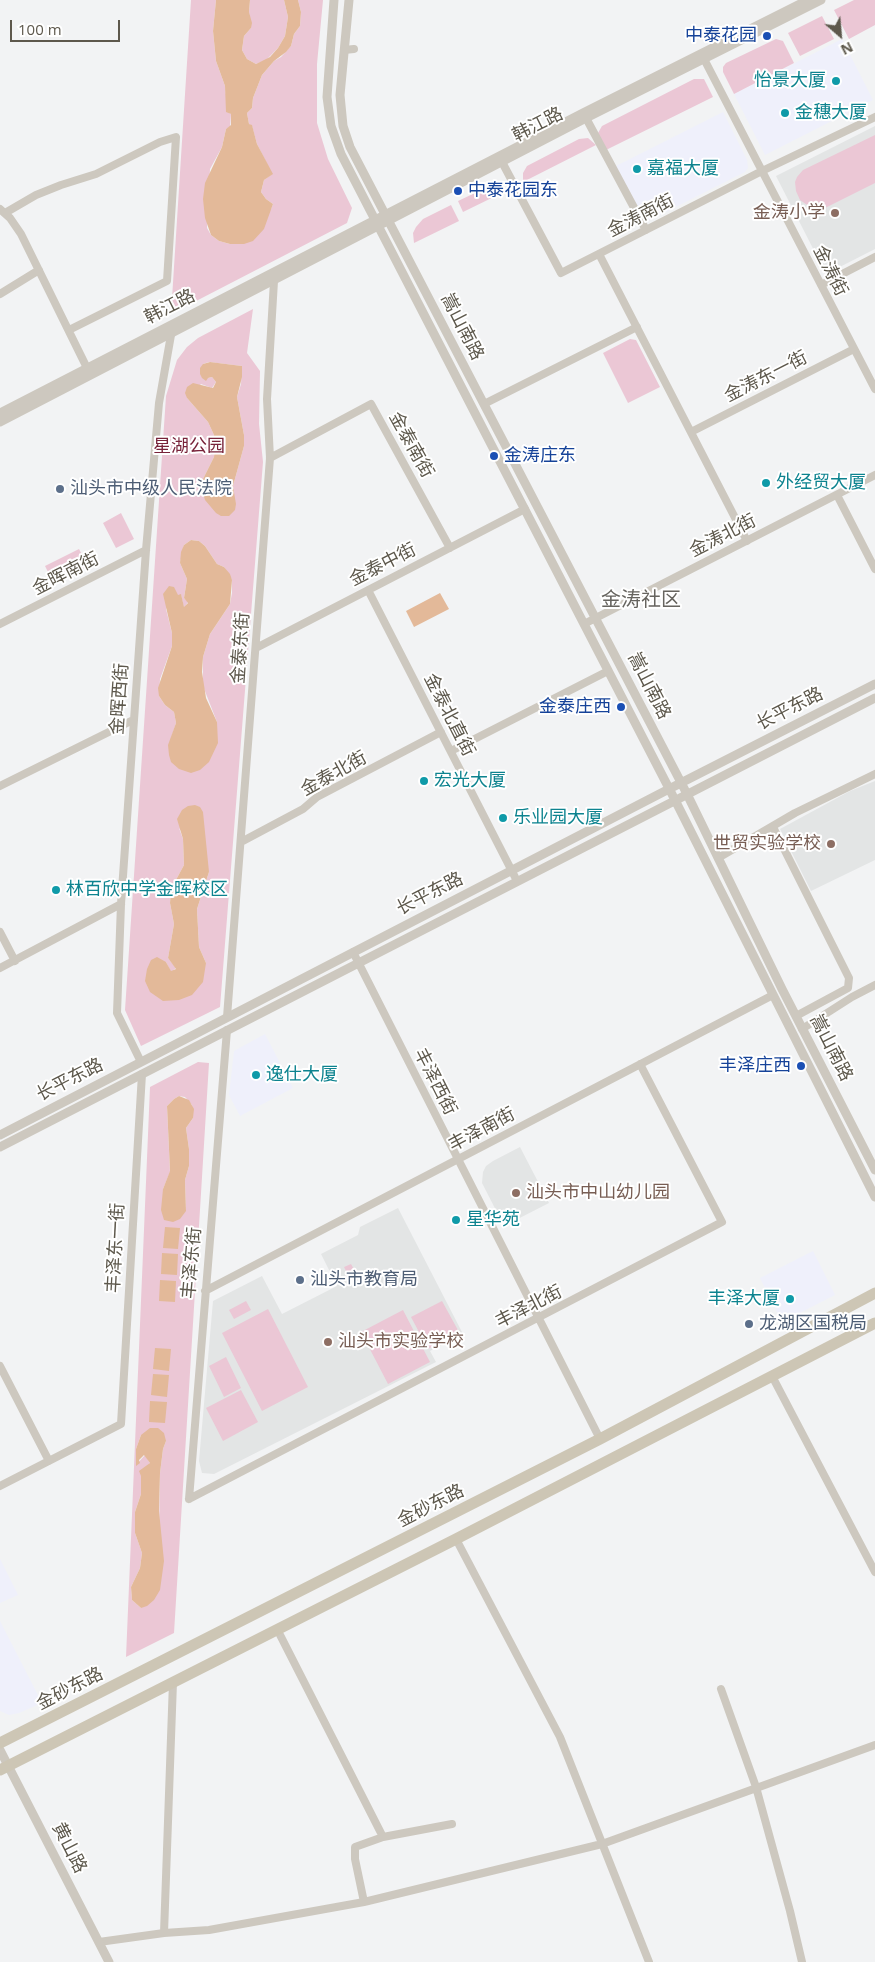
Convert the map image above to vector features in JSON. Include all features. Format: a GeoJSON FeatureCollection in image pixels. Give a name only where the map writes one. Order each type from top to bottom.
{"type":"FeatureCollection","features":[{"type":"Feature","properties":{"kind":"main road","name":"金砂东路"},"geometry":{"type":"LineString","coordinates":[[0,1744],[600,1439],[875,1293]]}},
{"type":"Feature","properties":{"kind":"main road"},"geometry":{"type":"LineString","coordinates":[[3,1766],[456,1539],[875,1323]]}},
{"type":"Feature","properties":{"kind":"street"},"geometry":{"type":"LineString","coordinates":[[334,0],[327,97],[331,126],[341,154],[376,223]]}},
{"type":"Feature","properties":{"kind":"street","name":"嵩山南路"},"geometry":{"type":"LineString","coordinates":[[349,0],[340,94],[343,126],[350,147],[681,783],[802,1029],[875,1170]]}},
{"type":"Feature","properties":{"kind":"street","name":"韩江路"},"geometry":{"type":"LineString","coordinates":[[387,217],[502,162],[808,0]]}},
{"type":"Feature","properties":{"kind":"street","name":"韩江路"},"geometry":{"type":"LineString","coordinates":[[0,413],[171,335],[274,281],[387,217],[703,56],[821,0]]}},
{"type":"Feature","properties":{"kind":"street"},"geometry":{"type":"LineString","coordinates":[[344,50],[354,49]]}},
{"type":"Feature","properties":{"kind":"street","name":"金涛街"},"geometry":{"type":"LineString","coordinates":[[703,56],[875,390]]}},
{"type":"Feature","properties":{"kind":"street","name":"金涛南街"},"geometry":{"type":"LineString","coordinates":[[502,162],[561,273],[875,116]]}},
{"type":"Feature","properties":{"kind":"street"},"geometry":{"type":"LineString","coordinates":[[586,118],[646,230]]}},
{"type":"Feature","properties":{"kind":"street"},"geometry":{"type":"LineString","coordinates":[[69,330],[167,281],[176,137],[160,142],[96,174],[60,185],[3,211],[21,234],[89,372]]}},
{"type":"Feature","properties":{"kind":"street","name":"韩江路"},"geometry":{"type":"LineString","coordinates":[[0,422],[89,372],[376,223]]}},
{"type":"Feature","properties":{"kind":"street","name":"嵩山南路"},"geometry":{"type":"LineString","coordinates":[[376,223],[675,800],[875,1197]]}},
{"type":"Feature","properties":{"kind":"street"},"geometry":{"type":"LineString","coordinates":[[599,254],[747,540]]}},
{"type":"Feature","properties":{"kind":"street"},"geometry":{"type":"LineString","coordinates":[[821,285],[875,257]]}},
{"type":"Feature","properties":{"kind":"street"},"geometry":{"type":"LineString","coordinates":[[0,294],[39,270]]}},
{"type":"Feature","properties":{"kind":"street","name":"金泰东街"},"geometry":{"type":"LineString","coordinates":[[227,1017],[270,458],[267,399],[274,281]]}},
{"type":"Feature","properties":{"kind":"street"},"geometry":{"type":"LineString","coordinates":[[484,404],[637,327]]}},
{"type":"Feature","properties":{"kind":"street","name":"金晖西街"},"geometry":{"type":"LineString","coordinates":[[141,1062],[117,1013],[121,904],[146,550],[159,403],[171,335]]}},
{"type":"Feature","properties":{"kind":"street","name":"金涛东一街"},"geometry":{"type":"LineString","coordinates":[[691,432],[854,349]]}},
{"type":"Feature","properties":{"kind":"street","name":"金泰南街"},"geometry":{"type":"LineString","coordinates":[[270,458],[371,404],[450,548]]}},
{"type":"Feature","properties":{"kind":"street","name":"金涛北街"},"geometry":{"type":"LineString","coordinates":[[584,624],[875,475]]}},
{"type":"Feature","properties":{"kind":"street"},"geometry":{"type":"LineString","coordinates":[[837,495],[875,569]]}},
{"type":"Feature","properties":{"kind":"street","name":"金泰中街"},"geometry":{"type":"LineString","coordinates":[[256,648],[525,509]]}},
{"type":"Feature","properties":{"kind":"street","name":"金晖南街"},"geometry":{"type":"LineString","coordinates":[[0,624],[146,550]]}},
{"type":"Feature","properties":{"kind":"street","name":"金泰北直街"},"geometry":{"type":"LineString","coordinates":[[368,590],[518,881]]}},
{"type":"Feature","properties":{"kind":"street"},"geometry":{"type":"LineString","coordinates":[[451,751],[608,671]]}},
{"type":"Feature","properties":{"kind":"street","name":"长平东路"},"geometry":{"type":"LineString","coordinates":[[0,1135],[875,684]]}},
{"type":"Feature","properties":{"kind":"street","name":"长平东路"},"geometry":{"type":"LineString","coordinates":[[0,1147],[875,698]]}},
{"type":"Feature","properties":{"kind":"street"},"geometry":{"type":"LineString","coordinates":[[0,786],[133,720]]}},
{"type":"Feature","properties":{"kind":"street","name":"金泰北街"},"geometry":{"type":"LineString","coordinates":[[241,842],[304,809],[317,797],[442,732]]}},
{"type":"Feature","properties":{"kind":"street"},"geometry":{"type":"LineString","coordinates":[[718,858],[796,813],[875,774]]}},
{"type":"Feature","properties":{"kind":"street"},"geometry":{"type":"LineString","coordinates":[[773,827],[849,978],[848,988],[796,1016]]}},
{"type":"Feature","properties":{"kind":"street"},"geometry":{"type":"LineString","coordinates":[[0,968],[121,904]]}},
{"type":"Feature","properties":{"kind":"street"},"geometry":{"type":"LineString","coordinates":[[0,932],[15,960]]}},
{"type":"Feature","properties":{"kind":"street","name":"丰泽西街"},"geometry":{"type":"LineString","coordinates":[[353,952],[600,1439]]}},
{"type":"Feature","properties":{"kind":"street"},"geometry":{"type":"LineString","coordinates":[[802,1029],[852,997],[875,985]]}},
{"type":"Feature","properties":{"kind":"street","name":"丰泽南街"},"geometry":{"type":"LineString","coordinates":[[205,1292],[773,995]]}},
{"type":"Feature","properties":{"kind":"street","name":"丰泽东街"},"geometry":{"type":"LineString","coordinates":[[189,1499],[227,1030]]}},
{"type":"Feature","properties":{"kind":"street","name":"丰泽北街"},"geometry":{"type":"LineString","coordinates":[[189,1499],[539,1319],[722,1222],[640,1064]]}},
{"type":"Feature","properties":{"kind":"street","name":"丰泽东一街"},"geometry":{"type":"LineString","coordinates":[[49,1461],[121,1424],[142,1074]]}},
{"type":"Feature","properties":{"kind":"street"},"geometry":{"type":"LineString","coordinates":[[0,1366],[49,1461],[0,1486]]}},
{"type":"Feature","properties":{"kind":"street"},"geometry":{"type":"LineString","coordinates":[[772,1376],[875,1572]]}},
{"type":"Feature","properties":{"kind":"street"},"geometry":{"type":"LineString","coordinates":[[456,1539],[560,1737],[649,1962]]}},
{"type":"Feature","properties":{"kind":"street"},"geometry":{"type":"LineString","coordinates":[[277,1629],[383,1837]]}},
{"type":"Feature","properties":{"kind":"street"},"geometry":{"type":"LineString","coordinates":[[164,1933],[172,1682]]}},
{"type":"Feature","properties":{"kind":"street"},"geometry":{"type":"LineString","coordinates":[[721,1688],[756,1787],[790,1910],[802,1962]]}},
{"type":"Feature","properties":{"kind":"street"},"geometry":{"type":"LineString","coordinates":[[99,1942],[164,1933],[209,1930],[364,1902],[602,1844],[875,1745]]}},
{"type":"Feature","properties":{"kind":"street","name":"黄山路"},"geometry":{"type":"LineString","coordinates":[[0,1750],[3,1766],[105,1962]]}},
{"type":"Feature","properties":{"kind":"street","name":"黄山路"},"geometry":{"type":"LineString","coordinates":[[3,1766],[109,1962]]}},
{"type":"Feature","properties":{"kind":"street"},"geometry":{"type":"LineString","coordinates":[[364,1902],[355,1859],[355,1847],[383,1837],[452,1824]]}},
{"type":"Feature","properties":{"kind":"shaded area"},"geometry":{"type":"Polygon","coordinates":[[[216,0],[250,0],[249,12],[252,23],[251,28],[244,36],[242,50],[247,59],[256,64],[270,57],[285,36],[288,17],[284,0],[298,0],[301,12],[300,26],[294,34],[291,46],[262,75],[253,98],[252,108],[247,113],[257,144],[273,174],[264,180],[261,192],[273,204],[264,229],[253,241],[244,244],[230,244],[219,241],[211,235],[205,218],[203,199],[205,183],[222,147],[226,129],[231,125],[231,114],[226,112],[225,86],[216,61],[213,31],[216,0]]]}},
{"type":"Feature","properties":{"kind":"shaded area"},"geometry":{"type":"Polygon","coordinates":[[[842,39],[873,100],[765,155],[734,94],[842,39]]]}},
{"type":"Feature","properties":{"kind":"shaded area"},"geometry":{"type":"Polygon","coordinates":[[[723,112],[747,160],[748,168],[745,172],[646,222],[616,166],[723,112]]]}},
{"type":"Feature","properties":{"kind":"shaded area","name":"金涛小学"},"geometry":{"type":"Polygon","coordinates":[[[875,126],[875,249],[826,274],[776,176],[875,126]]]}},
{"type":"Feature","properties":{"kind":"shaded area"},"geometry":{"type":"Polygon","coordinates":[[[210,362],[242,366],[242,377],[237,397],[244,435],[244,446],[233,486],[235,510],[229,516],[221,516],[216,513],[205,500],[202,490],[203,479],[214,457],[214,435],[208,422],[187,398],[185,393],[187,387],[193,383],[213,388],[216,382],[212,377],[206,381],[200,374],[200,368],[203,364],[210,362]]]}},
{"type":"Feature","properties":{"kind":"shaded area"},"geometry":{"type":"Polygon","coordinates":[[[191,540],[199,541],[205,546],[217,564],[224,567],[230,574],[232,580],[230,604],[210,634],[203,657],[202,672],[206,698],[217,722],[218,743],[209,762],[200,770],[191,773],[179,769],[171,762],[168,745],[176,723],[174,712],[165,705],[159,696],[158,688],[172,646],[172,633],[163,594],[169,586],[174,587],[178,595],[181,594],[184,607],[188,603],[184,598],[187,579],[180,563],[184,545],[191,540]]]}},
{"type":"Feature","properties":{"kind":"shaded area"},"geometry":{"type":"Polygon","coordinates":[[[440,593],[449,609],[414,627],[406,611],[440,593]]]}},
{"type":"Feature","properties":{"kind":"shaded area","name":"世贸实验学校"},"geometry":{"type":"Polygon","coordinates":[[[875,781],[875,860],[811,891],[780,829],[850,791],[875,781]]]}},
{"type":"Feature","properties":{"kind":"shaded area"},"geometry":{"type":"Polygon","coordinates":[[[195,805],[200,807],[203,812],[209,872],[197,909],[199,947],[206,963],[203,982],[192,995],[179,1000],[163,1001],[150,992],[145,981],[151,960],[157,957],[166,962],[171,971],[176,969],[168,958],[174,924],[170,903],[171,889],[184,865],[183,839],[177,819],[182,810],[188,806],[195,805]]]}},
{"type":"Feature","properties":{"kind":"shaded area"},"geometry":{"type":"Polygon","coordinates":[[[265,1034],[293,1088],[240,1116],[229,1095],[234,1051],[265,1034]]]}},
{"type":"Feature","properties":{"kind":"shaded area"},"geometry":{"type":"Polygon","coordinates":[[[179,1096],[189,1100],[194,1109],[193,1118],[186,1128],[189,1166],[185,1180],[186,1211],[180,1219],[173,1222],[164,1220],[161,1210],[163,1189],[170,1171],[167,1106],[179,1096]]]}},
{"type":"Feature","properties":{"kind":"shaded area","name":"汕头市中山幼儿园"},"geometry":{"type":"Polygon","coordinates":[[[520,1147],[549,1203],[504,1226],[482,1183],[483,1172],[486,1166],[493,1161],[520,1147]]]}},
{"type":"Feature","properties":{"kind":"shaded area","name":"汕头市实验学校"},"geometry":{"type":"Polygon","coordinates":[[[398,1208],[463,1334],[430,1351],[436,1362],[214,1474],[202,1473],[199,1461],[213,1301],[262,1276],[282,1314],[337,1286],[321,1254],[358,1235],[360,1227],[398,1208]]]}},
{"type":"Feature","properties":{"kind":"shaded area"},"geometry":{"type":"Polygon","coordinates":[[[165,1227],[180,1228],[178,1249],[163,1248],[165,1227]]]}},
{"type":"Feature","properties":{"kind":"shaded area"},"geometry":{"type":"Polygon","coordinates":[[[813,1251],[835,1295],[782,1322],[760,1278],[813,1251]]]}},
{"type":"Feature","properties":{"kind":"shaded area"},"geometry":{"type":"Polygon","coordinates":[[[162,1253],[178,1254],[177,1275],[161,1274],[162,1253]]]}},
{"type":"Feature","properties":{"kind":"shaded area"},"geometry":{"type":"Polygon","coordinates":[[[160,1280],[176,1281],[175,1302],[159,1301],[160,1280]]]}},
{"type":"Feature","properties":{"kind":"shaded area"},"geometry":{"type":"Polygon","coordinates":[[[155,1348],[171,1349],[169,1371],[153,1369],[155,1348]]]}},
{"type":"Feature","properties":{"kind":"shaded area"},"geometry":{"type":"Polygon","coordinates":[[[153,1374],[169,1375],[167,1397],[151,1395],[153,1374]]]}},
{"type":"Feature","properties":{"kind":"shaded area"},"geometry":{"type":"Polygon","coordinates":[[[150,1401],[167,1402],[165,1423],[149,1422],[150,1401]]]}},
{"type":"Feature","properties":{"kind":"shaded area"},"geometry":{"type":"Polygon","coordinates":[[[150,1428],[158,1428],[164,1433],[166,1441],[160,1473],[159,1511],[164,1561],[160,1590],[154,1600],[141,1608],[132,1600],[131,1587],[140,1568],[142,1553],[135,1533],[135,1512],[141,1494],[141,1476],[139,1471],[150,1463],[144,1455],[136,1466],[136,1449],[141,1435],[150,1428]]]}},
{"type":"Feature","properties":{"kind":"shaded area"},"geometry":{"type":"Polygon","coordinates":[[[0,1559],[18,1595],[0,1603],[0,1559]]]}},
{"type":"Feature","properties":{"kind":"shaded area"},"geometry":{"type":"Polygon","coordinates":[[[0,1621],[42,1703],[19,1713],[9,1715],[0,1711],[0,1621]]]}},
{"type":"Feature","properties":{"kind":"green space"},"geometry":{"type":"Polygon","coordinates":[[[191,0],[216,0],[213,31],[216,61],[225,86],[228,112],[231,114],[230,127],[226,129],[222,147],[210,169],[207,228],[211,235],[219,241],[230,244],[271,209],[273,204],[261,192],[264,180],[272,174],[257,144],[247,113],[252,108],[253,98],[262,75],[291,46],[294,34],[300,26],[301,12],[298,0],[323,0],[317,64],[317,123],[328,159],[352,208],[347,223],[171,314],[191,0]]]}},
{"type":"Feature","properties":{"kind":"green space"},"geometry":{"type":"Polygon","coordinates":[[[250,0],[284,0],[288,17],[285,36],[278,48],[266,60],[256,64],[247,59],[242,50],[244,36],[251,28],[250,0]]]}},
{"type":"Feature","properties":{"kind":"green space"},"geometry":{"type":"Polygon","coordinates":[[[854,0],[875,0],[875,25],[849,39],[834,10],[854,0]]]}},
{"type":"Feature","properties":{"kind":"green space"},"geometry":{"type":"Polygon","coordinates":[[[822,16],[834,39],[800,56],[788,33],[822,16]]]}},
{"type":"Feature","properties":{"kind":"green space"},"geometry":{"type":"Polygon","coordinates":[[[776,39],[783,41],[794,63],[734,94],[723,72],[723,67],[726,63],[776,39]]]}},
{"type":"Feature","properties":{"kind":"green space"},"geometry":{"type":"Polygon","coordinates":[[[694,79],[704,79],[713,97],[606,150],[598,133],[602,126],[694,79]]]}},
{"type":"Feature","properties":{"kind":"green space"},"geometry":{"type":"Polygon","coordinates":[[[875,135],[875,183],[823,209],[813,209],[800,200],[795,182],[803,170],[875,135]]]}},
{"type":"Feature","properties":{"kind":"green space"},"geometry":{"type":"Polygon","coordinates":[[[588,138],[596,145],[523,182],[523,173],[527,166],[579,139],[588,138]]]}},
{"type":"Feature","properties":{"kind":"green space"},"geometry":{"type":"Polygon","coordinates":[[[494,184],[503,187],[506,191],[463,212],[458,201],[494,184]]]}},
{"type":"Feature","properties":{"kind":"green space"},"geometry":{"type":"Polygon","coordinates":[[[451,205],[459,221],[414,243],[413,233],[423,219],[451,205]]]}},
{"type":"Feature","properties":{"kind":"green space","name":"星湖公园"},"geometry":{"type":"Polygon","coordinates":[[[253,309],[247,353],[260,371],[259,424],[263,462],[220,1007],[141,1046],[125,1010],[166,396],[177,360],[187,347],[198,338],[253,309]],[[209,362],[203,364],[208,378],[212,377],[216,382],[212,388],[201,384],[187,398],[208,422],[214,435],[214,457],[203,479],[234,494],[233,486],[244,446],[244,435],[237,397],[241,384],[242,366],[209,362]],[[191,540],[184,545],[180,563],[187,579],[184,598],[188,602],[184,608],[181,595],[178,595],[166,609],[172,633],[172,646],[160,679],[159,696],[165,705],[174,712],[176,723],[169,745],[217,722],[203,686],[203,657],[210,634],[230,604],[232,593],[232,580],[224,567],[217,564],[205,546],[199,541],[191,540]],[[179,828],[183,839],[184,865],[171,889],[170,903],[174,924],[168,958],[176,968],[171,972],[166,962],[145,981],[206,963],[199,947],[197,909],[209,872],[179,828]]]}},
{"type":"Feature","properties":{"kind":"green space"},"geometry":{"type":"Polygon","coordinates":[[[630,339],[636,340],[660,387],[628,403],[603,353],[630,339]]]}},
{"type":"Feature","properties":{"kind":"green space"},"geometry":{"type":"Polygon","coordinates":[[[121,513],[134,539],[116,548],[103,523],[121,513]]]}},
{"type":"Feature","properties":{"kind":"green space"},"geometry":{"type":"Polygon","coordinates":[[[79,549],[88,566],[54,584],[45,566],[79,549]]]}},
{"type":"Feature","properties":{"kind":"green space"},"geometry":{"type":"Polygon","coordinates":[[[198,1062],[209,1063],[174,1633],[126,1657],[150,1087],[198,1062]],[[179,1096],[167,1106],[170,1172],[163,1189],[186,1211],[185,1180],[189,1166],[189,1149],[186,1128],[193,1118],[192,1105],[185,1097],[179,1096]],[[141,1435],[136,1449],[136,1465],[145,1455],[150,1463],[141,1476],[141,1494],[135,1512],[135,1533],[142,1553],[140,1568],[131,1587],[132,1600],[141,1608],[159,1531],[160,1473],[166,1441],[141,1435]]]}},
{"type":"Feature","properties":{"kind":"green space"},"geometry":{"type":"Polygon","coordinates":[[[351,1264],[359,1279],[352,1283],[344,1267],[351,1264]]]}},
{"type":"Feature","properties":{"kind":"green space"},"geometry":{"type":"Polygon","coordinates":[[[246,1301],[251,1310],[234,1319],[229,1310],[246,1301]]]}},
{"type":"Feature","properties":{"kind":"green space"},"geometry":{"type":"Polygon","coordinates":[[[442,1301],[459,1332],[428,1349],[411,1317],[442,1301]]]}},
{"type":"Feature","properties":{"kind":"green space"},"geometry":{"type":"Polygon","coordinates":[[[268,1309],[308,1387],[262,1411],[222,1333],[268,1309]]]}},
{"type":"Feature","properties":{"kind":"green space"},"geometry":{"type":"Polygon","coordinates":[[[403,1310],[430,1362],[388,1384],[361,1332],[403,1310]]]}},
{"type":"Feature","properties":{"kind":"green space"},"geometry":{"type":"Polygon","coordinates":[[[226,1357],[241,1388],[224,1397],[209,1366],[226,1357]]]}},
{"type":"Feature","properties":{"kind":"green space"},"geometry":{"type":"Polygon","coordinates":[[[241,1390],[258,1422],[223,1441],[206,1408],[241,1390]]]}},
{"type":"Feature","properties":{"kind":"place","name":"中泰花园"},"geometry":{"type":"Point","coordinates":[767,36]}},
{"type":"Feature","properties":{"kind":"place","name":"怡景大厦"},"geometry":{"type":"Point","coordinates":[836,81]}},
{"type":"Feature","properties":{"kind":"place","name":"金穗大厦"},"geometry":{"type":"Point","coordinates":[785,113]}},
{"type":"Feature","properties":{"kind":"place","name":"嘉福大厦"},"geometry":{"type":"Point","coordinates":[637,169]}},
{"type":"Feature","properties":{"kind":"place","name":"中泰花园东"},"geometry":{"type":"Point","coordinates":[458,191]}},
{"type":"Feature","properties":{"kind":"place","name":"金涛小学"},"geometry":{"type":"Point","coordinates":[835,213]}},
{"type":"Feature","properties":{"kind":"place","name":"金涛庄东"},"geometry":{"type":"Point","coordinates":[494,456]}},
{"type":"Feature","properties":{"kind":"place","name":"外经贸大厦"},"geometry":{"type":"Point","coordinates":[766,483]}},
{"type":"Feature","properties":{"kind":"place","name":"汕头市中级人民法院"},"geometry":{"type":"Point","coordinates":[60,489]}},
{"type":"Feature","properties":{"kind":"place","name":"金泰庄西"},"geometry":{"type":"Point","coordinates":[621,707]}},
{"type":"Feature","properties":{"kind":"place","name":"宏光大厦"},"geometry":{"type":"Point","coordinates":[424,781]}},
{"type":"Feature","properties":{"kind":"place","name":"乐业园大厦"},"geometry":{"type":"Point","coordinates":[503,818]}},
{"type":"Feature","properties":{"kind":"place","name":"世贸实验学校"},"geometry":{"type":"Point","coordinates":[831,844]}},
{"type":"Feature","properties":{"kind":"place","name":"林百欣中学金晖校区"},"geometry":{"type":"Point","coordinates":[56,890]}},
{"type":"Feature","properties":{"kind":"place","name":"丰泽庄西"},"geometry":{"type":"Point","coordinates":[801,1066]}},
{"type":"Feature","properties":{"kind":"place","name":"逸仕大厦"},"geometry":{"type":"Point","coordinates":[256,1075]}},
{"type":"Feature","properties":{"kind":"place","name":"汕头市中山幼儿园"},"geometry":{"type":"Point","coordinates":[516,1193]}},
{"type":"Feature","properties":{"kind":"place","name":"星华苑"},"geometry":{"type":"Point","coordinates":[456,1220]}},
{"type":"Feature","properties":{"kind":"place","name":"汕头市教育局"},"geometry":{"type":"Point","coordinates":[300,1280]}},
{"type":"Feature","properties":{"kind":"place","name":"丰泽大厦"},"geometry":{"type":"Point","coordinates":[790,1299]}},
{"type":"Feature","properties":{"kind":"place","name":"龙湖区国税局"},"geometry":{"type":"Point","coordinates":[749,1324]}},
{"type":"Feature","properties":{"kind":"place","name":"汕头市实验学校"},"geometry":{"type":"Point","coordinates":[328,1342]}},
{"type":"Feature","properties":{"kind":"district","name":"金涛社区"},"geometry":{"type":"Point","coordinates":[641,600]}}]}
